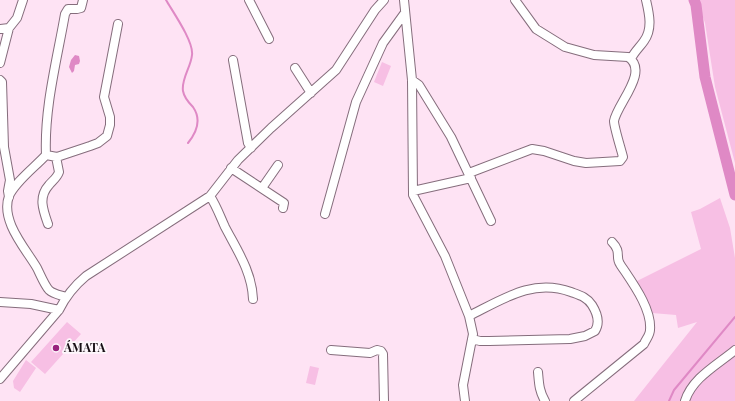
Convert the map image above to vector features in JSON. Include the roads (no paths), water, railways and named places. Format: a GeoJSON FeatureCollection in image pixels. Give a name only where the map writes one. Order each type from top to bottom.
{"type":"FeatureCollection","features":[{"type":"Feature","properties":{"kind":"street"},"geometry":{"type":"LineString","coordinates":[[0,63],[9,28],[17,18],[23,0]]}},
{"type":"Feature","properties":{"kind":"street"},"geometry":{"type":"LineString","coordinates":[[9,198],[15,186],[46,156],[45,135],[49,104],[66,14],[68,9],[81,8],[82,0]]}},
{"type":"Feature","properties":{"kind":"street"},"geometry":{"type":"LineString","coordinates":[[249,0],[269,40]]}},
{"type":"Feature","properties":{"kind":"street"},"geometry":{"type":"LineString","coordinates":[[0,379],[59,310],[75,285],[86,276],[210,196],[231,168],[251,148],[336,70],[384,0]]}},
{"type":"Feature","properties":{"kind":"street"},"geometry":{"type":"LineString","coordinates":[[404,0],[404,14],[412,80],[412,191],[445,256],[469,316],[473,334],[463,385],[465,401]]}},
{"type":"Feature","properties":{"kind":"street"},"geometry":{"type":"LineString","coordinates":[[412,191],[470,175],[532,149],[586,163],[620,161],[623,157],[614,120],[634,80],[636,68],[631,59],[628,57],[594,55],[565,46],[536,29],[516,0]]}},
{"type":"Feature","properties":{"kind":"street"},"geometry":{"type":"LineString","coordinates":[[631,59],[649,32],[649,16],[646,0]]}},
{"type":"Feature","properties":{"kind":"street"},"geometry":{"type":"LineString","coordinates":[[324,214],[356,102],[383,43],[404,14]]}},
{"type":"Feature","properties":{"kind":"street"},"geometry":{"type":"LineString","coordinates":[[46,156],[56,158],[98,143],[107,136],[110,125],[110,117],[104,97],[118,24]]}},
{"type":"Feature","properties":{"kind":"street"},"geometry":{"type":"LineString","coordinates":[[0,29],[9,28]]}},
{"type":"Feature","properties":{"kind":"street"},"geometry":{"type":"LineString","coordinates":[[234,60],[248,143],[251,148]]}},
{"type":"Feature","properties":{"kind":"street"},"geometry":{"type":"LineString","coordinates":[[295,68],[311,93]]}},
{"type":"Feature","properties":{"kind":"street"},"geometry":{"type":"LineString","coordinates":[[0,80],[2,82],[4,147],[10,180],[8,191],[8,214],[19,243],[31,258],[48,289],[66,297]]}},
{"type":"Feature","properties":{"kind":"street"},"geometry":{"type":"LineString","coordinates":[[412,80],[419,85],[451,137],[491,221]]}},
{"type":"Feature","properties":{"kind":"street"},"geometry":{"type":"LineString","coordinates":[[48,224],[43,210],[42,198],[48,186],[59,172],[56,158]]}},
{"type":"Feature","properties":{"kind":"street"},"geometry":{"type":"LineString","coordinates":[[262,188],[278,165]]}},
{"type":"Feature","properties":{"kind":"street"},"geometry":{"type":"LineString","coordinates":[[231,168],[284,203],[283,208]]}},
{"type":"Feature","properties":{"kind":"street"},"geometry":{"type":"LineString","coordinates":[[210,196],[249,276],[253,290],[253,299]]}},
{"type":"Feature","properties":{"kind":"street"},"geometry":{"type":"LineString","coordinates":[[574,401],[644,344],[650,334],[651,329],[648,312],[637,289],[618,260],[618,251],[612,242]]}},
{"type":"Feature","properties":{"kind":"street"},"geometry":{"type":"LineString","coordinates":[[469,316],[520,291],[534,288],[555,288],[587,299],[592,304],[598,323],[595,331],[585,336],[570,339],[489,342],[472,339]]}},
{"type":"Feature","properties":{"kind":"street"},"geometry":{"type":"LineString","coordinates":[[0,302],[31,304],[59,310]]}},
{"type":"Feature","properties":{"kind":"street"},"geometry":{"type":"LineString","coordinates":[[331,350],[370,353],[378,350],[381,351],[383,354],[384,401]]}},
{"type":"Feature","properties":{"kind":"street"},"geometry":{"type":"LineString","coordinates":[[685,401],[691,387],[735,350]]}},
{"type":"Feature","properties":{"kind":"street"},"geometry":{"type":"LineString","coordinates":[[538,372],[539,386],[544,401]]}},
{"type":"Feature","properties":{"kind":"waterway"},"geometry":{"type":"LineString","coordinates":[[166,0],[182,27],[192,49],[191,60],[183,82],[183,91],[188,102],[196,112],[198,121],[194,135],[188,143]]}},
{"type":"Feature","properties":{"kind":"waterway"},"geometry":{"type":"LineString","coordinates":[[694,0],[696,5],[705,77],[735,195]]}},
{"type":"Feature","properties":{"kind":"waterway"},"geometry":{"type":"LineString","coordinates":[[669,401],[674,390],[735,317]]}},
{"type":"Feature","properties":{"kind":"place","name":"ÁMATA"},"geometry":{"type":"Point","coordinates":[56,348]}}]}
